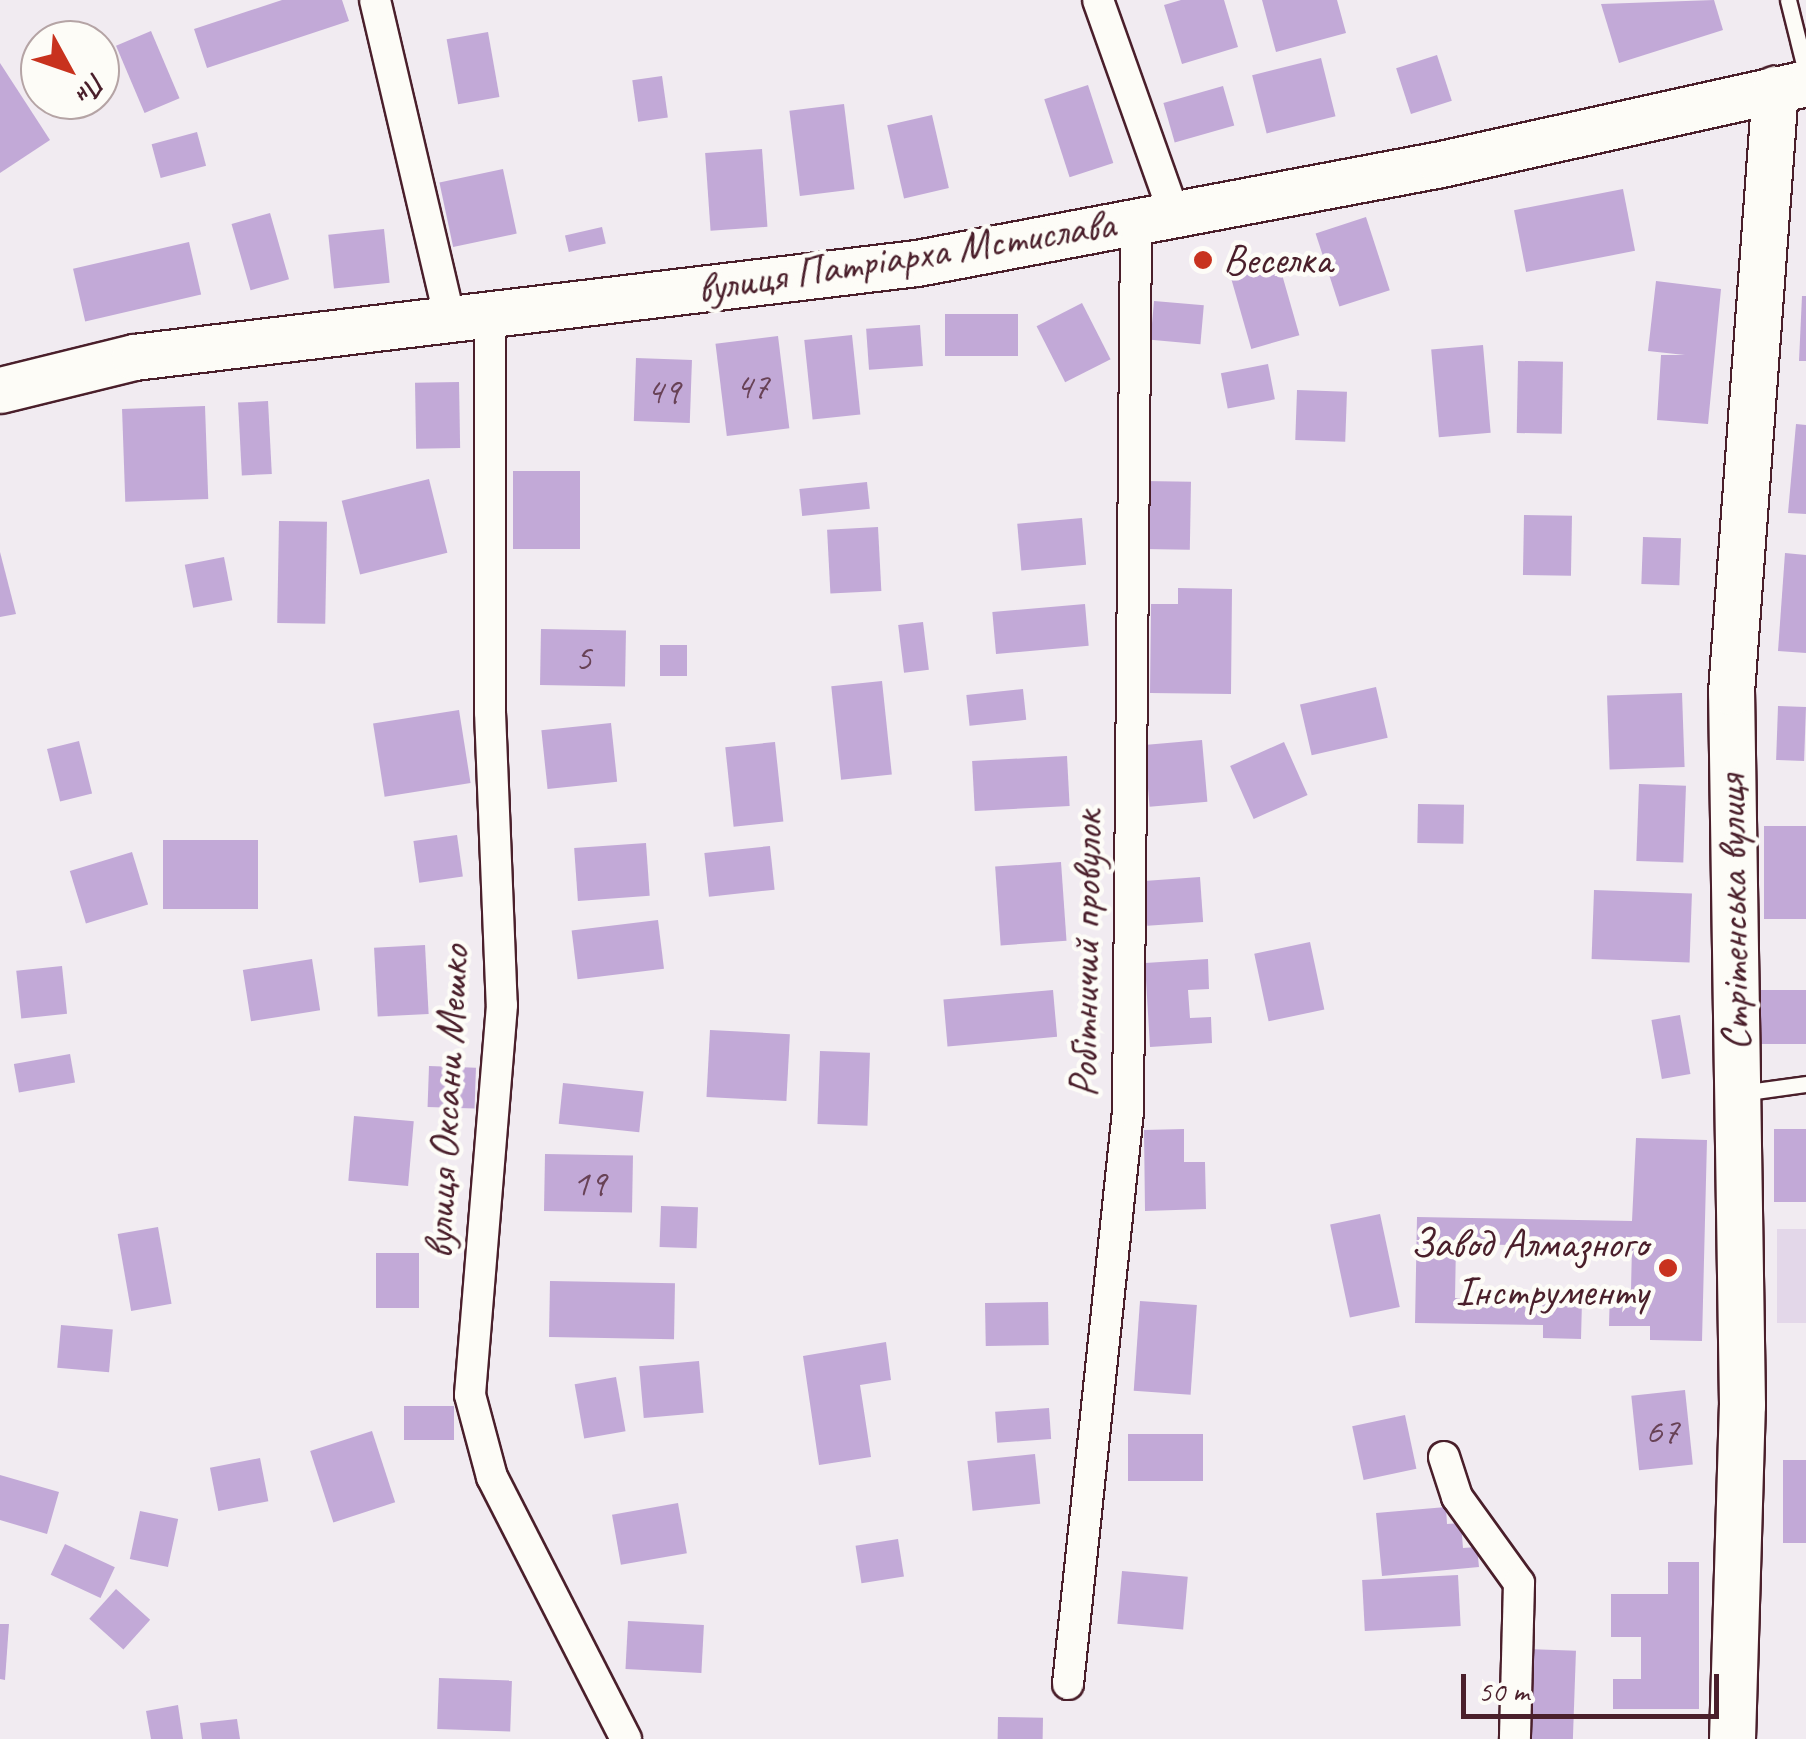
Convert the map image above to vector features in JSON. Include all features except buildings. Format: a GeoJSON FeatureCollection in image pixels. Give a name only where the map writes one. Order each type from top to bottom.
{"type":"FeatureCollection","features":[{"type":"Feature","properties":{"kind":"main road","name":"вулиця Патріарха Мстислава"},"geometry":{"type":"LineString","coordinates":[[0,390],[134,357],[917,263],[1155,218],[1796,81]]}},
{"type":"Feature","properties":{"kind":"main road","name":"Стрітенська вулиця"},"geometry":{"type":"LineString","coordinates":[[1732,1739],[1742,1405],[1731,692],[1796,81]]}},
{"type":"Feature","properties":{"kind":"street","name":"вулиця Оксани Мешко"},"geometry":{"type":"LineString","coordinates":[[375,0],[470,317],[502,1006],[470,1395],[492,1477],[626,1739]]}},
{"type":"Feature","properties":{"kind":"street"},"geometry":{"type":"LineString","coordinates":[[1098,0],[1155,218]]}},
{"type":"Feature","properties":{"kind":"street","name":"Робітничий провулок"},"geometry":{"type":"LineString","coordinates":[[1068,1684],[1128,1111],[1155,218]]}},
{"type":"Feature","properties":{"kind":"street"},"geometry":{"type":"LineString","coordinates":[[1444,1457],[1457,1498],[1520,1582],[1515,1739]]}},
{"type":"Feature","properties":{"kind":"lane"},"geometry":{"type":"LineString","coordinates":[[1788,0],[1796,81]]}},
{"type":"Feature","properties":{"kind":"lane"},"geometry":{"type":"LineString","coordinates":[[1737,1093],[1806,1084]]}},
{"type":"Feature","properties":{"kind":"shaded area"},"geometry":{"type":"Polygon","coordinates":[[[1777,1229],[1806,1229],[1806,1323],[1777,1323],[1777,1229]]]}},
{"type":"Feature","properties":{"kind":"place","name":"Веселка"},"geometry":{"type":"Point","coordinates":[1203,260]}},
{"type":"Feature","properties":{"kind":"place","name":"Завод Алмазного Інструменту"},"geometry":{"type":"Point","coordinates":[1668,1268]}}]}
